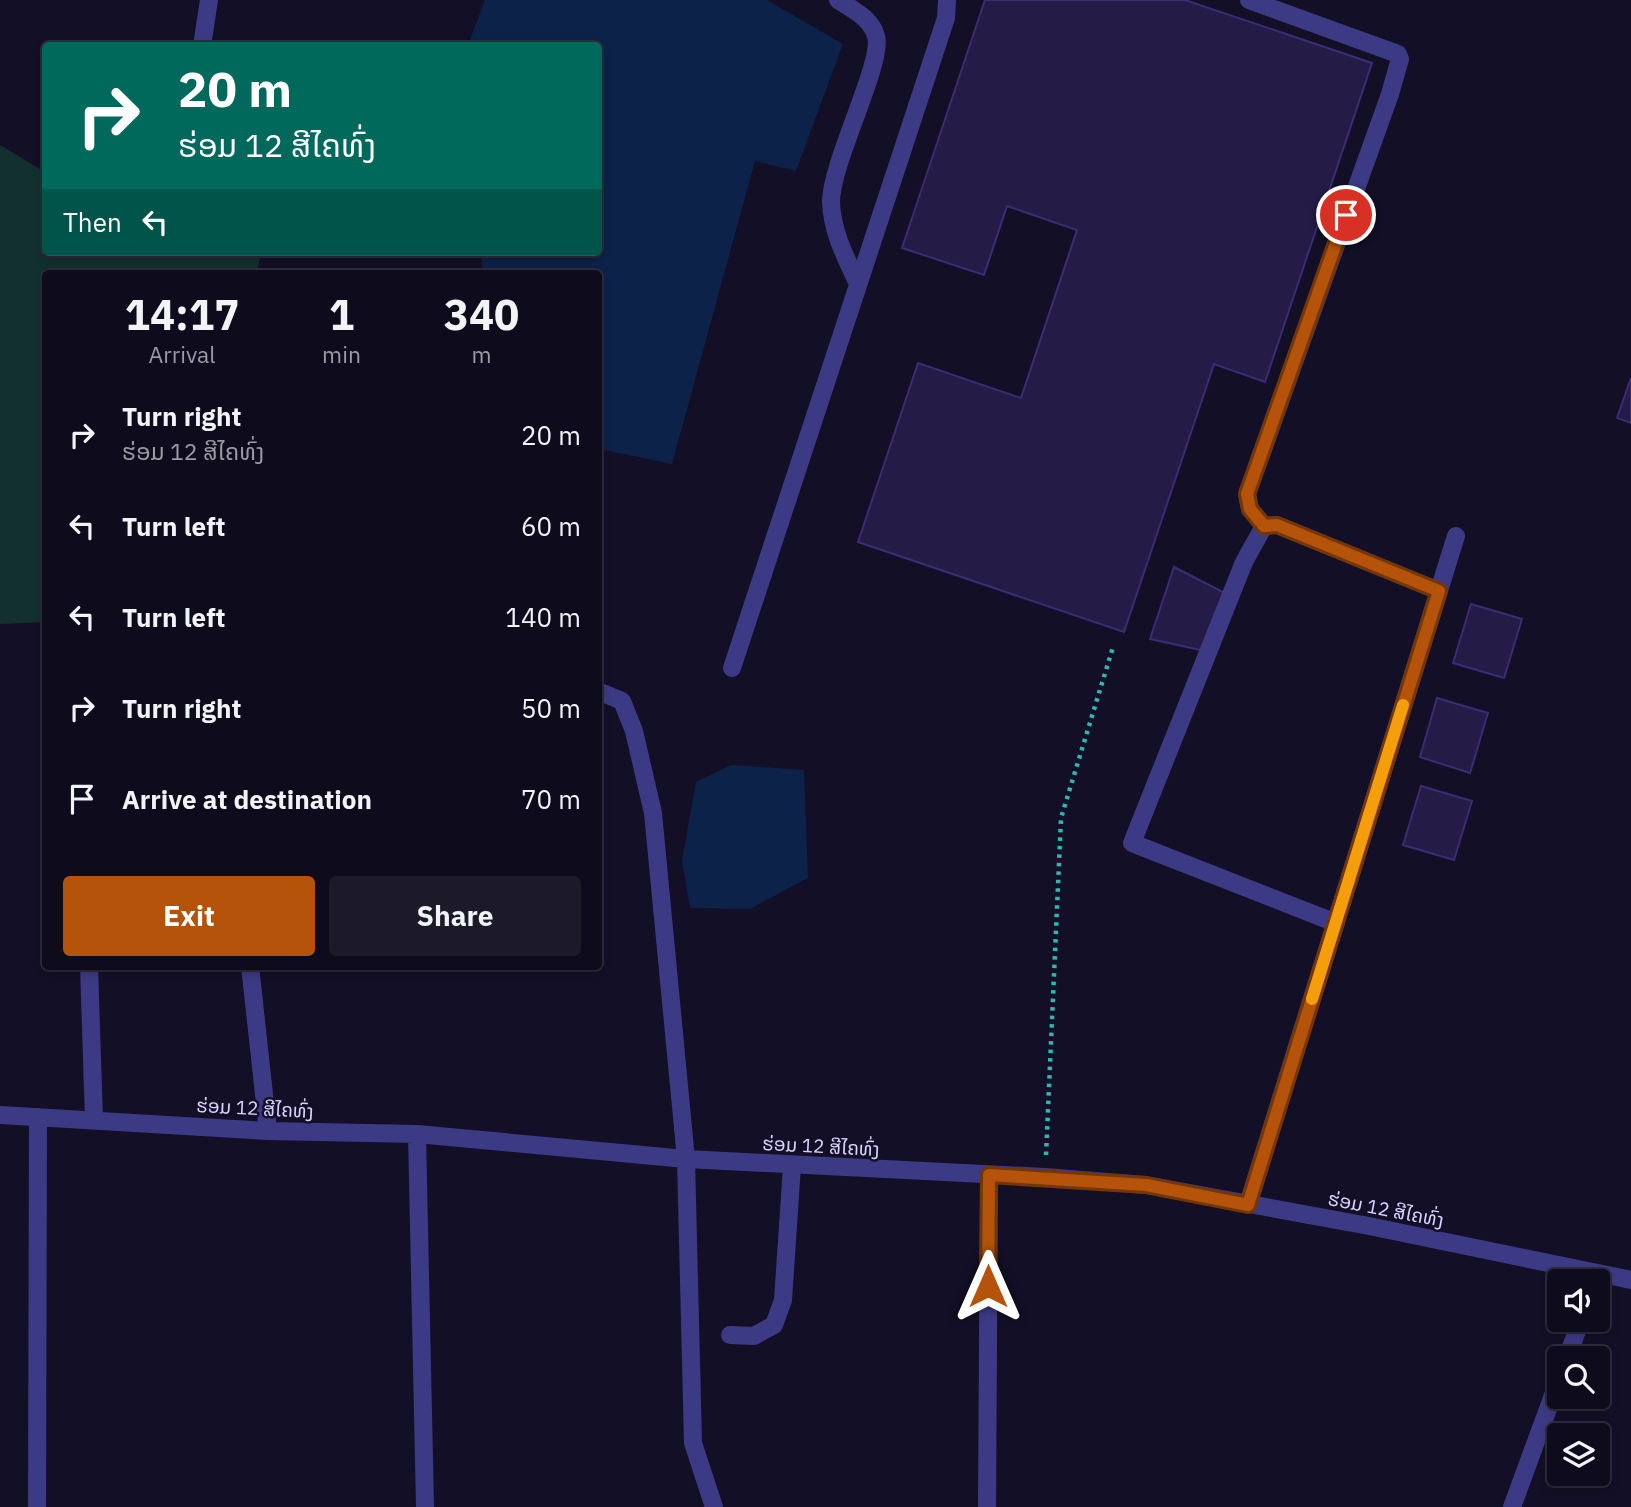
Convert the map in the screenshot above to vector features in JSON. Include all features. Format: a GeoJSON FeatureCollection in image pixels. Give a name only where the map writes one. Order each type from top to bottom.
{"type":"FeatureCollection","features":[{"type":"Feature","properties":{"kind":"street"},"geometry":{"type":"LineString","coordinates":[[203,42],[209,0]]}},
{"type":"Feature","properties":{"kind":"street"},"geometry":{"type":"LineString","coordinates":[[838,0],[865,18],[878,40],[873,66],[838,163],[831,200],[834,228],[858,284]]}},
{"type":"Feature","properties":{"kind":"street"},"geometry":{"type":"LineString","coordinates":[[732,668],[946,18],[947,0]]}},
{"type":"Feature","properties":{"kind":"street"},"geometry":{"type":"LineString","coordinates":[[1249,0],[1398,54],[1400,60],[1247,494],[1250,509],[1264,526]]}},
{"type":"Feature","properties":{"kind":"street"},"geometry":{"type":"LineString","coordinates":[[1264,526],[1277,525],[1439,591]]}},
{"type":"Feature","properties":{"kind":"street"},"geometry":{"type":"LineString","coordinates":[[1264,526],[1244,562],[1132,843],[1336,923]]}},
{"type":"Feature","properties":{"kind":"street"},"geometry":{"type":"LineString","coordinates":[[1248,1205],[1455,536]]}},
{"type":"Feature","properties":{"kind":"street"},"geometry":{"type":"LineString","coordinates":[[602,693],[622,701],[634,732],[653,813],[686,1159],[693,1443],[714,1507]]}},
{"type":"Feature","properties":{"kind":"street"},"geometry":{"type":"LineString","coordinates":[[89,970],[94,1120]]}},
{"type":"Feature","properties":{"kind":"street"},"geometry":{"type":"LineString","coordinates":[[250,970],[268,1131]]}},
{"type":"Feature","properties":{"kind":"street","name":"ຮ່ອມ 12 ສີໄຄທົ່ງ"},"geometry":{"type":"LineString","coordinates":[[0,1115],[268,1131],[417,1134],[686,1159],[1045,1177],[1146,1185],[1558,1269]]}},
{"type":"Feature","properties":{"kind":"street"},"geometry":{"type":"LineString","coordinates":[[37,1117],[37,1507]]}},
{"type":"Feature","properties":{"kind":"street"},"geometry":{"type":"LineString","coordinates":[[417,1134],[425,1507]]}},
{"type":"Feature","properties":{"kind":"street"},"geometry":{"type":"LineString","coordinates":[[730,1335],[754,1336],[774,1325],[783,1300],[792,1166]]}},
{"type":"Feature","properties":{"kind":"street"},"geometry":{"type":"LineString","coordinates":[[987,1507],[989,1175]]}},
{"type":"Feature","properties":{"kind":"street","name":"ຮ່ອມ 12 ສີໄຄທົ່ງ"},"geometry":{"type":"LineString","coordinates":[[1610,1278],[1631,1280]]}},
{"type":"Feature","properties":{"kind":"street"},"geometry":{"type":"LineString","coordinates":[[1512,1507],[1548,1409]]}},
{"type":"Feature","properties":{"kind":"path"},"geometry":{"type":"LineString","coordinates":[[1045,1177],[1061,818],[1113,647]]}},
{"type":"Feature","properties":{"kind":"green space"},"geometry":{"type":"Polygon","coordinates":[[[0,145],[42,170],[42,256],[260,256],[258,270],[42,270],[42,622],[0,624],[0,145]]]}},
{"type":"Feature","properties":{"kind":"water"},"geometry":{"type":"Polygon","coordinates":[[[485,0],[767,0],[843,44],[796,171],[755,161],[672,464],[602,450],[602,270],[482,270],[482,256],[602,256],[602,42],[469,42],[485,0]]]}},
{"type":"Feature","properties":{"kind":"water"},"geometry":{"type":"Polygon","coordinates":[[[731,765],[804,770],[808,878],[750,909],[690,908],[682,860],[696,782],[731,765]]]}},
{"type":"Feature","properties":{"kind":"building"},"geometry":{"type":"Polygon","coordinates":[[[985,0],[1185,0],[1372,63],[1265,382],[1214,364],[1124,632],[858,542],[918,363],[1021,398],[1077,230],[1007,206],[984,275],[902,248],[985,0]]]}},
{"type":"Feature","properties":{"kind":"building"},"geometry":{"type":"Polygon","coordinates":[[[1631,378],[1631,423],[1617,418],[1631,378]]]}},
{"type":"Feature","properties":{"kind":"building"},"geometry":{"type":"Polygon","coordinates":[[[1174,567],[1223,592],[1205,651],[1150,639],[1174,567]]]}},
{"type":"Feature","properties":{"kind":"building"},"geometry":{"type":"Polygon","coordinates":[[[1471,604],[1522,619],[1504,678],[1453,663],[1471,604]]]}},
{"type":"Feature","properties":{"kind":"building"},"geometry":{"type":"Polygon","coordinates":[[[1437,698],[1488,713],[1470,773],[1420,757],[1437,698]]]}},
{"type":"Feature","properties":{"kind":"building"},"geometry":{"type":"Polygon","coordinates":[[[1421,786],[1472,801],[1454,860],[1403,845],[1421,786]]]}},
{"type":"Feature","properties":{"kind":"slow traffic"},"geometry":{"type":"LineString","coordinates":[[1312,999],[1403,705]]}},
{"type":"Feature","properties":{"kind":"route"},"geometry":{"type":"LineString","coordinates":[[988,1286],[989,1175],[1146,1185],[1248,1205],[1439,591],[1277,525],[1264,526],[1250,509],[1247,494],[1346,215]]}}]}
